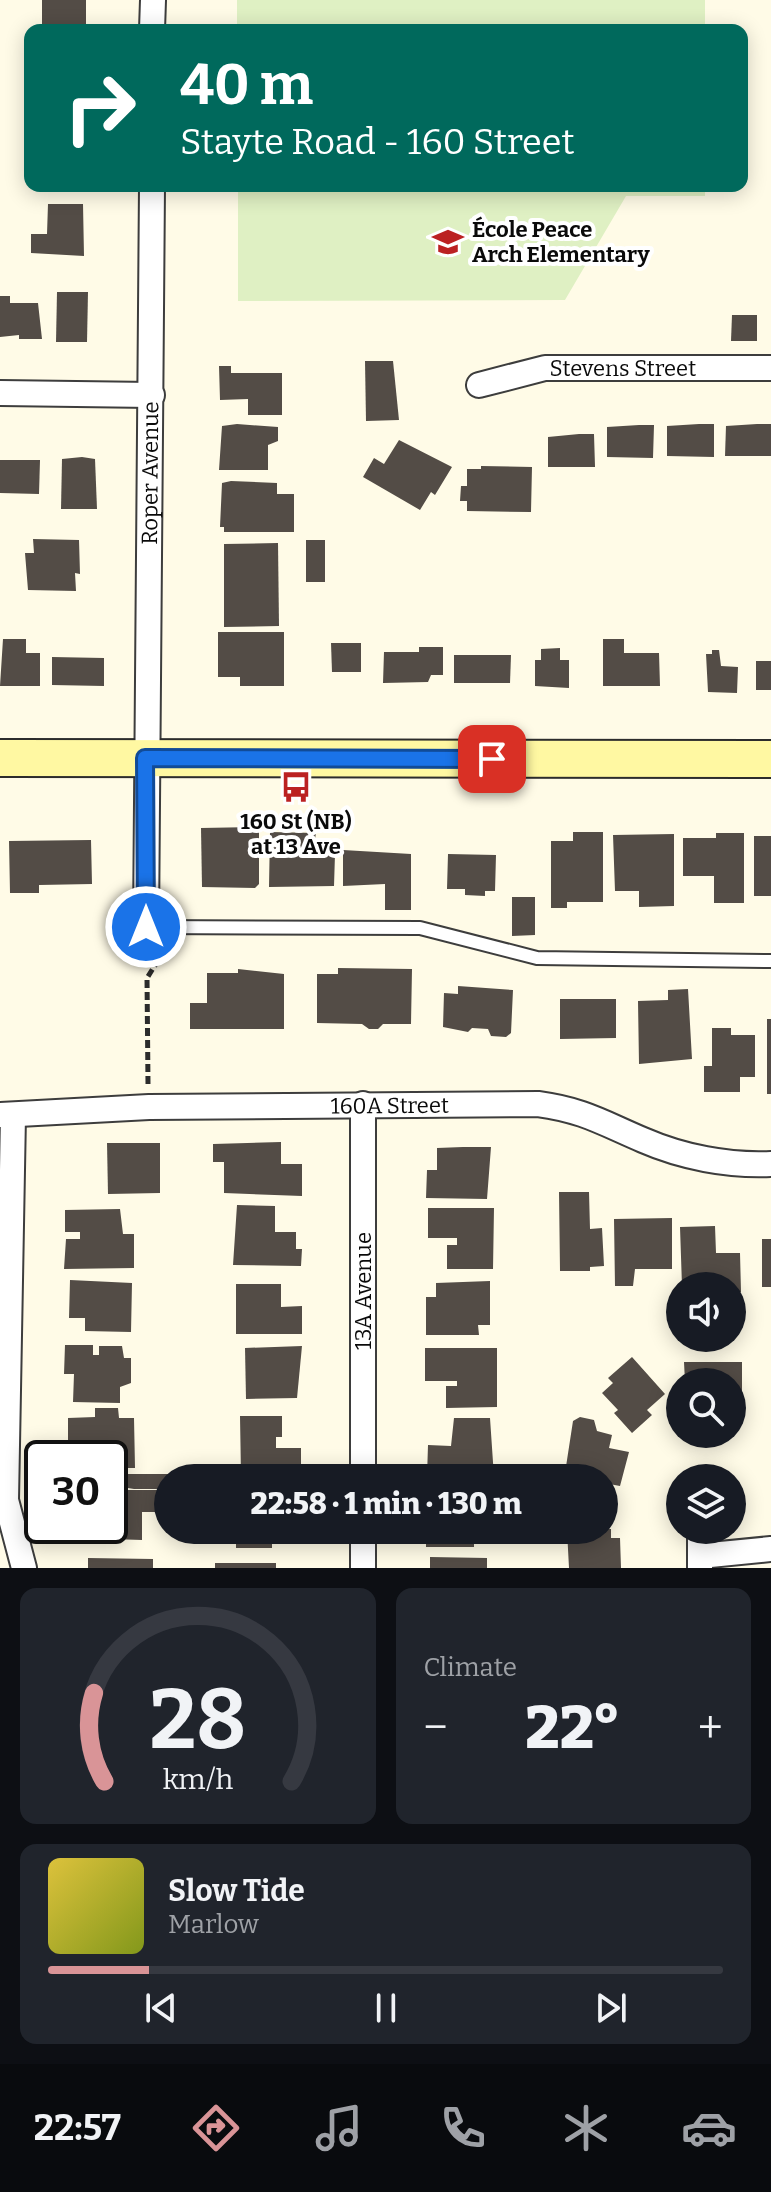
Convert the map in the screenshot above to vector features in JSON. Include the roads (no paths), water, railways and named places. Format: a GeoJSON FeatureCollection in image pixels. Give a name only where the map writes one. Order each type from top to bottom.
{"type":"FeatureCollection","features":[{"type":"Feature","properties":{"kind":"main road"},"geometry":{"type":"LineString","coordinates":[[0,758],[771,759]]}},
{"type":"Feature","properties":{"kind":"street"},"geometry":{"type":"LineString","coordinates":[[152,24],[153,0]]}},
{"type":"Feature","properties":{"kind":"street","name":"Roper Avenue"},"geometry":{"type":"LineString","coordinates":[[152,192],[150,720],[145,758],[155,932]]}},
{"type":"Feature","properties":{"kind":"street","name":"Stevens Street"},"geometry":{"type":"LineString","coordinates":[[479,385],[545,368],[771,368]]}},
{"type":"Feature","properties":{"kind":"street"},"geometry":{"type":"LineString","coordinates":[[0,393],[152,395]]}},
{"type":"Feature","properties":{"kind":"street","name":"13A Avenue"},"geometry":{"type":"LineString","coordinates":[[363,1104],[363,1464]]}},
{"type":"Feature","properties":{"kind":"street","name":"160A Street"},"geometry":{"type":"LineString","coordinates":[[6,1115],[149,1107],[538,1104],[574,1108],[681,1154],[720,1162],[771,1164]]}},
{"type":"Feature","properties":{"kind":"street"},"geometry":{"type":"LineString","coordinates":[[6,1115],[6,1500],[24,1568]]}},
{"type":"Feature","properties":{"kind":"street"},"geometry":{"type":"LineString","coordinates":[[363,1544],[363,1568]]}},
{"type":"Feature","properties":{"kind":"street"},"geometry":{"type":"LineString","coordinates":[[700,1562],[771,1549]]}},
{"type":"Feature","properties":{"kind":"lane"},"geometry":{"type":"LineString","coordinates":[[155,932],[420,928],[537,958],[771,961]]}},
{"type":"Feature","properties":{"kind":"place","name":"École Peace Arch Elementary"},"geometry":{"type":"Point","coordinates":[448,242]}},
{"type":"Feature","properties":{"kind":"place","name":"160 St (NB) at 13 Ave"},"geometry":{"type":"Point","coordinates":[296,787]}}]}
